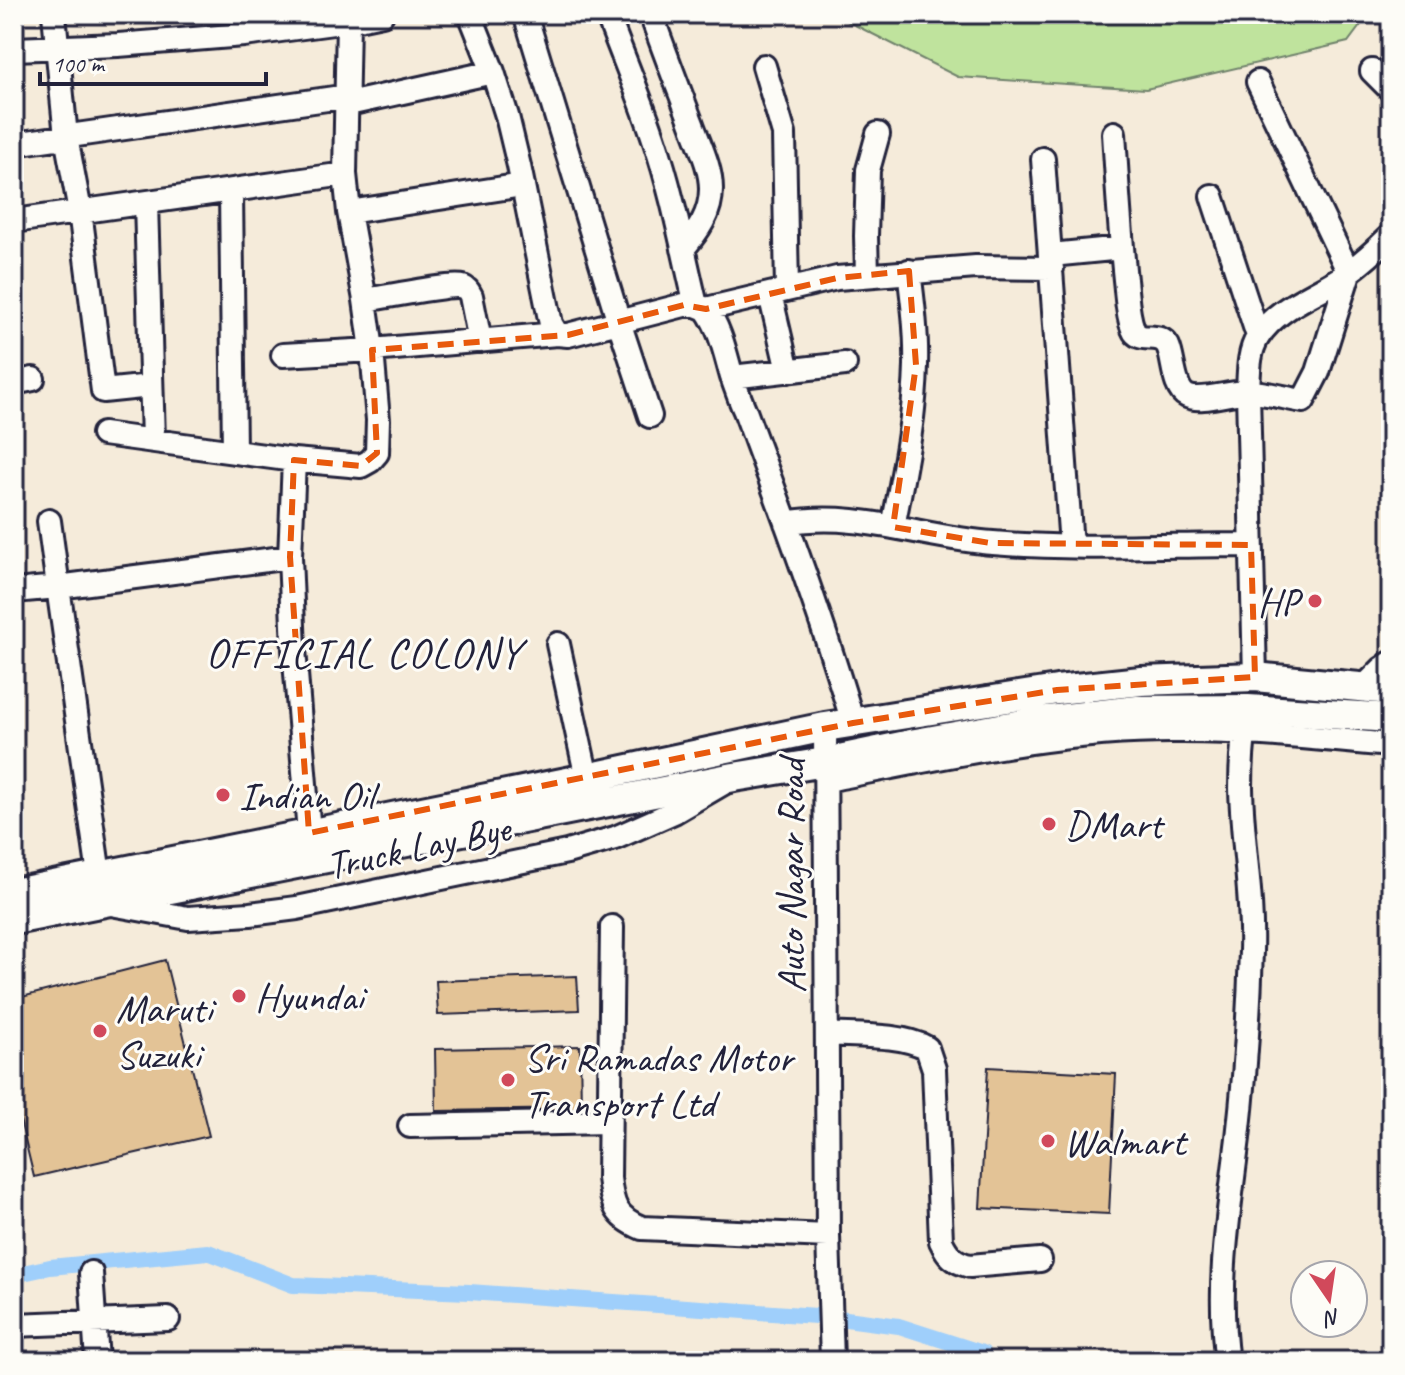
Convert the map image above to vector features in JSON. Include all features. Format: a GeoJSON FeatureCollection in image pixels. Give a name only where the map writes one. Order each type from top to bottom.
{"type":"FeatureCollection","features":[{"type":"Feature","properties":{"kind":"main road"},"geometry":{"type":"LineString","coordinates":[[14,920],[100,888],[309,833],[839,725],[1057,690],[1141,681],[1255,677],[1378,688]]}},
{"type":"Feature","properties":{"kind":"main road"},"geometry":{"type":"LineString","coordinates":[[14,893],[100,888],[734,777],[826,771],[916,743],[1039,721],[1138,710],[1246,721],[1391,718]]}},
{"type":"Feature","properties":{"kind":"street"},"geometry":{"type":"LineString","coordinates":[[54,14],[66,137],[80,211],[103,391],[151,386]]}},
{"type":"Feature","properties":{"kind":"street"},"geometry":{"type":"LineString","coordinates":[[14,49],[244,35],[382,14]]}},
{"type":"Feature","properties":{"kind":"street"},"geometry":{"type":"LineString","coordinates":[[470,14],[507,116],[551,324],[557,334]]}},
{"type":"Feature","properties":{"kind":"street"},"geometry":{"type":"LineString","coordinates":[[525,14],[650,416]]}},
{"type":"Feature","properties":{"kind":"street","name":"Auto Nagar Road"},"geometry":{"type":"LineString","coordinates":[[607,14],[656,146],[701,307],[713,319],[718,332],[835,664],[839,725],[826,771],[828,1236],[832,1361]]}},
{"type":"Feature","properties":{"kind":"street"},"geometry":{"type":"LineString","coordinates":[[651,14],[710,181],[705,217],[700,229],[683,249]]}},
{"type":"Feature","properties":{"kind":"street"},"geometry":{"type":"LineString","coordinates":[[103,434],[361,466],[377,453],[372,350],[345,174],[348,21]]}},
{"type":"Feature","properties":{"kind":"street"},"geometry":{"type":"LineString","coordinates":[[764,66],[784,134],[779,292],[788,371]]}},
{"type":"Feature","properties":{"kind":"street"},"geometry":{"type":"LineString","coordinates":[[1372,71],[1391,90]]}},
{"type":"Feature","properties":{"kind":"street"},"geometry":{"type":"LineString","coordinates":[[14,144],[348,100],[493,72]]}},
{"type":"Feature","properties":{"kind":"street"},"geometry":{"type":"LineString","coordinates":[[1114,133],[1122,248],[1133,331],[1141,337],[1157,337],[1167,344],[1181,391],[1186,396],[1198,398],[1248,392],[1303,401],[1318,372],[1349,273],[1258,82]]}},
{"type":"Feature","properties":{"kind":"street"},"geometry":{"type":"LineString","coordinates":[[867,275],[868,170],[878,134]]}},
{"type":"Feature","properties":{"kind":"street"},"geometry":{"type":"LineString","coordinates":[[1043,159],[1071,546]]}},
{"type":"Feature","properties":{"kind":"street"},"geometry":{"type":"LineString","coordinates":[[14,221],[345,174]]}},
{"type":"Feature","properties":{"kind":"street"},"geometry":{"type":"LineString","coordinates":[[349,212],[523,185]]}},
{"type":"Feature","properties":{"kind":"street"},"geometry":{"type":"LineString","coordinates":[[231,191],[234,452]]}},
{"type":"Feature","properties":{"kind":"street"},"geometry":{"type":"LineString","coordinates":[[1212,196],[1258,336]]}},
{"type":"Feature","properties":{"kind":"street"},"geometry":{"type":"LineString","coordinates":[[146,203],[153,440]]}},
{"type":"Feature","properties":{"kind":"street"},"geometry":{"type":"LineString","coordinates":[[1255,677],[1248,392],[1253,348],[1258,336],[1272,321],[1288,308],[1349,273],[1391,235]]}},
{"type":"Feature","properties":{"kind":"street"},"geometry":{"type":"LineString","coordinates":[[283,355],[568,335],[684,305],[701,307],[837,278],[1052,262],[1122,248]]}},
{"type":"Feature","properties":{"kind":"street"},"geometry":{"type":"LineString","coordinates":[[893,527],[915,389],[916,330],[909,271]]}},
{"type":"Feature","properties":{"kind":"street"},"geometry":{"type":"LineString","coordinates":[[365,300],[449,286],[463,287],[471,296],[480,341]]}},
{"type":"Feature","properties":{"kind":"street"},"geometry":{"type":"LineString","coordinates":[[732,377],[845,364]]}},
{"type":"Feature","properties":{"kind":"street"},"geometry":{"type":"LineString","coordinates":[[294,460],[290,557],[309,833]]}},
{"type":"Feature","properties":{"kind":"street"},"geometry":{"type":"LineString","coordinates":[[786,523],[841,520],[990,543],[1251,545]]}},
{"type":"Feature","properties":{"kind":"street"},"geometry":{"type":"LineString","coordinates":[[49,521],[100,888]]}},
{"type":"Feature","properties":{"kind":"street"},"geometry":{"type":"LineString","coordinates":[[14,591],[290,557]]}},
{"type":"Feature","properties":{"kind":"street"},"geometry":{"type":"LineString","coordinates":[[558,644],[587,778]]}},
{"type":"Feature","properties":{"kind":"street"},"geometry":{"type":"LineString","coordinates":[[1378,688],[1382,669],[1391,663]]}},
{"type":"Feature","properties":{"kind":"street"},"geometry":{"type":"LineString","coordinates":[[1227,1361],[1222,1278],[1245,1072],[1252,922],[1241,788],[1246,721],[1391,745]]}},
{"type":"Feature","properties":{"kind":"street","name":"Truck Lay Bye"},"geometry":{"type":"LineString","coordinates":[[100,888],[188,918],[297,908],[567,852],[615,838],[674,812],[734,777]]}},
{"type":"Feature","properties":{"kind":"street"},"geometry":{"type":"LineString","coordinates":[[612,927],[609,1178],[618,1213],[642,1228],[828,1236]]}},
{"type":"Feature","properties":{"kind":"street"},"geometry":{"type":"LineString","coordinates":[[827,1034],[904,1040],[927,1048],[934,1069],[941,1241],[951,1258],[970,1266],[1040,1260]]}},
{"type":"Feature","properties":{"kind":"street"},"geometry":{"type":"LineString","coordinates":[[410,1126],[609,1122]]}},
{"type":"Feature","properties":{"kind":"street"},"geometry":{"type":"LineString","coordinates":[[91,1273],[97,1361]]}},
{"type":"Feature","properties":{"kind":"street"},"geometry":{"type":"LineString","coordinates":[[14,1325],[168,1319]]}},
{"type":"Feature","properties":{"kind":"highlighted area"},"geometry":{"type":"Polygon","coordinates":[[[909,271],[916,365],[893,527],[990,543],[1251,545],[1255,677],[1057,690],[853,723],[309,833],[290,557],[294,460],[361,466],[377,453],[372,350],[568,335],[684,305],[706,309],[837,278],[909,271]]]}},
{"type":"Feature","properties":{"kind":"green space"},"geometry":{"type":"Polygon","coordinates":[[[833,14],[1369,14],[1348,42],[1146,89],[958,77],[833,14]]]}},
{"type":"Feature","properties":{"kind":"building"},"geometry":{"type":"Polygon","coordinates":[[[165,960],[209,1136],[34,1177],[14,1095],[14,999],[165,960]]]}},
{"type":"Feature","properties":{"kind":"building"},"geometry":{"type":"Polygon","coordinates":[[[577,976],[579,1010],[438,1015],[436,981],[577,976]]]}},
{"type":"Feature","properties":{"kind":"building","name":"Sri Ramadas Motor Transport Ltd"},"geometry":{"type":"Polygon","coordinates":[[[580,1046],[581,1109],[436,1111],[435,1049],[580,1046]]]}},
{"type":"Feature","properties":{"kind":"building","name":"Walmart"},"geometry":{"type":"Polygon","coordinates":[[[988,1067],[1116,1074],[1109,1214],[980,1208],[988,1067]]]}},
{"type":"Feature","properties":{"kind":"waterway"},"geometry":{"type":"LineString","coordinates":[[14,1275],[50,1267],[208,1252],[293,1285],[469,1292],[831,1317],[899,1326],[983,1353]]}},
{"type":"Feature","properties":{"kind":"place","name":"HP"},"geometry":{"type":"Point","coordinates":[1315,601]}},
{"type":"Feature","properties":{"kind":"place","name":"Indian Oil"},"geometry":{"type":"Point","coordinates":[223,795]}},
{"type":"Feature","properties":{"kind":"place","name":"DMart"},"geometry":{"type":"Point","coordinates":[1049,824]}},
{"type":"Feature","properties":{"kind":"place","name":"Hyundai"},"geometry":{"type":"Point","coordinates":[239,996]}},
{"type":"Feature","properties":{"kind":"place","name":"Maruti Suzuki"},"geometry":{"type":"Point","coordinates":[100,1031]}},
{"type":"Feature","properties":{"kind":"place","name":"Sri Ramadas Motor Transport Ltd"},"geometry":{"type":"Point","coordinates":[508,1080]}},
{"type":"Feature","properties":{"kind":"place","name":"Walmart"},"geometry":{"type":"Point","coordinates":[1048,1141]}},
{"type":"Feature","properties":{"kind":"district","name":"OFFICIAL COLONY"},"geometry":{"type":"Point","coordinates":[364,652]}}]}
